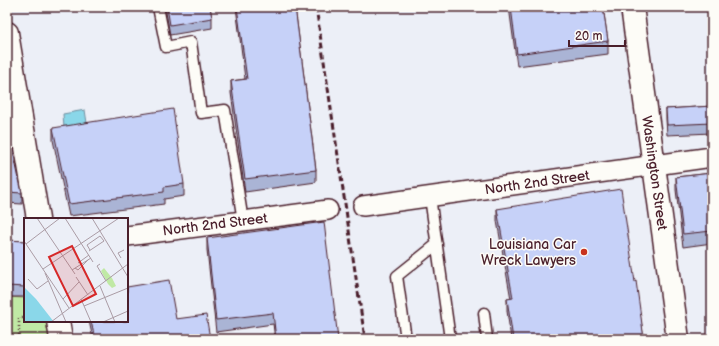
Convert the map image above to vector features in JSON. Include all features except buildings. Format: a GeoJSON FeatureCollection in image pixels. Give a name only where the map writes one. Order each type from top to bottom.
{"type":"FeatureCollection","features":[{"type":"Feature","properties":{"kind":"street","name":"Washington Street"},"geometry":{"type":"LineString","coordinates":[[632,7],[678,339]]}},
{"type":"Feature","properties":{"kind":"street"},"geometry":{"type":"LineString","coordinates":[[7,33],[16,138],[38,218]]}},
{"type":"Feature","properties":{"kind":"street","name":"North 2nd Street"},"geometry":{"type":"LineString","coordinates":[[363,206],[712,157]]}},
{"type":"Feature","properties":{"kind":"street","name":"North 2nd Street"},"geometry":{"type":"LineString","coordinates":[[128,236],[328,210]]}},
{"type":"Feature","properties":{"kind":"street"},"geometry":{"type":"LineString","coordinates":[[58,322],[61,339]]}},
{"type":"Feature","properties":{"kind":"lane"},"geometry":{"type":"LineString","coordinates":[[158,7],[166,47],[191,42],[201,113],[225,110],[243,221]]}},
{"type":"Feature","properties":{"kind":"lane"},"geometry":{"type":"LineString","coordinates":[[430,197],[450,339]]}},
{"type":"Feature","properties":{"kind":"lane"},"geometry":{"type":"LineString","coordinates":[[406,339],[397,276],[437,244]]}},
{"type":"Feature","properties":{"kind":"lane"},"geometry":{"type":"LineString","coordinates":[[484,313],[487,339]]}},
{"type":"Feature","properties":{"kind":"path"},"geometry":{"type":"LineString","coordinates":[[19,339],[19,318],[24,318]]}},
{"type":"Feature","properties":{"kind":"green space"},"geometry":{"type":"Polygon","coordinates":[[[7,297],[24,298],[24,322],[51,322],[54,339],[7,339],[7,297]]]}},
{"type":"Feature","properties":{"kind":"water"},"geometry":{"type":"Polygon","coordinates":[[[85,110],[87,123],[64,128],[63,114],[85,110]]]}},
{"type":"Feature","properties":{"kind":"railway"},"geometry":{"type":"LineString","coordinates":[[316,7],[365,339]]}},
{"type":"Feature","properties":{"kind":"place","name":"Louisiana Car Wreck Lawyers"},"geometry":{"type":"Point","coordinates":[584,252]}}]}
